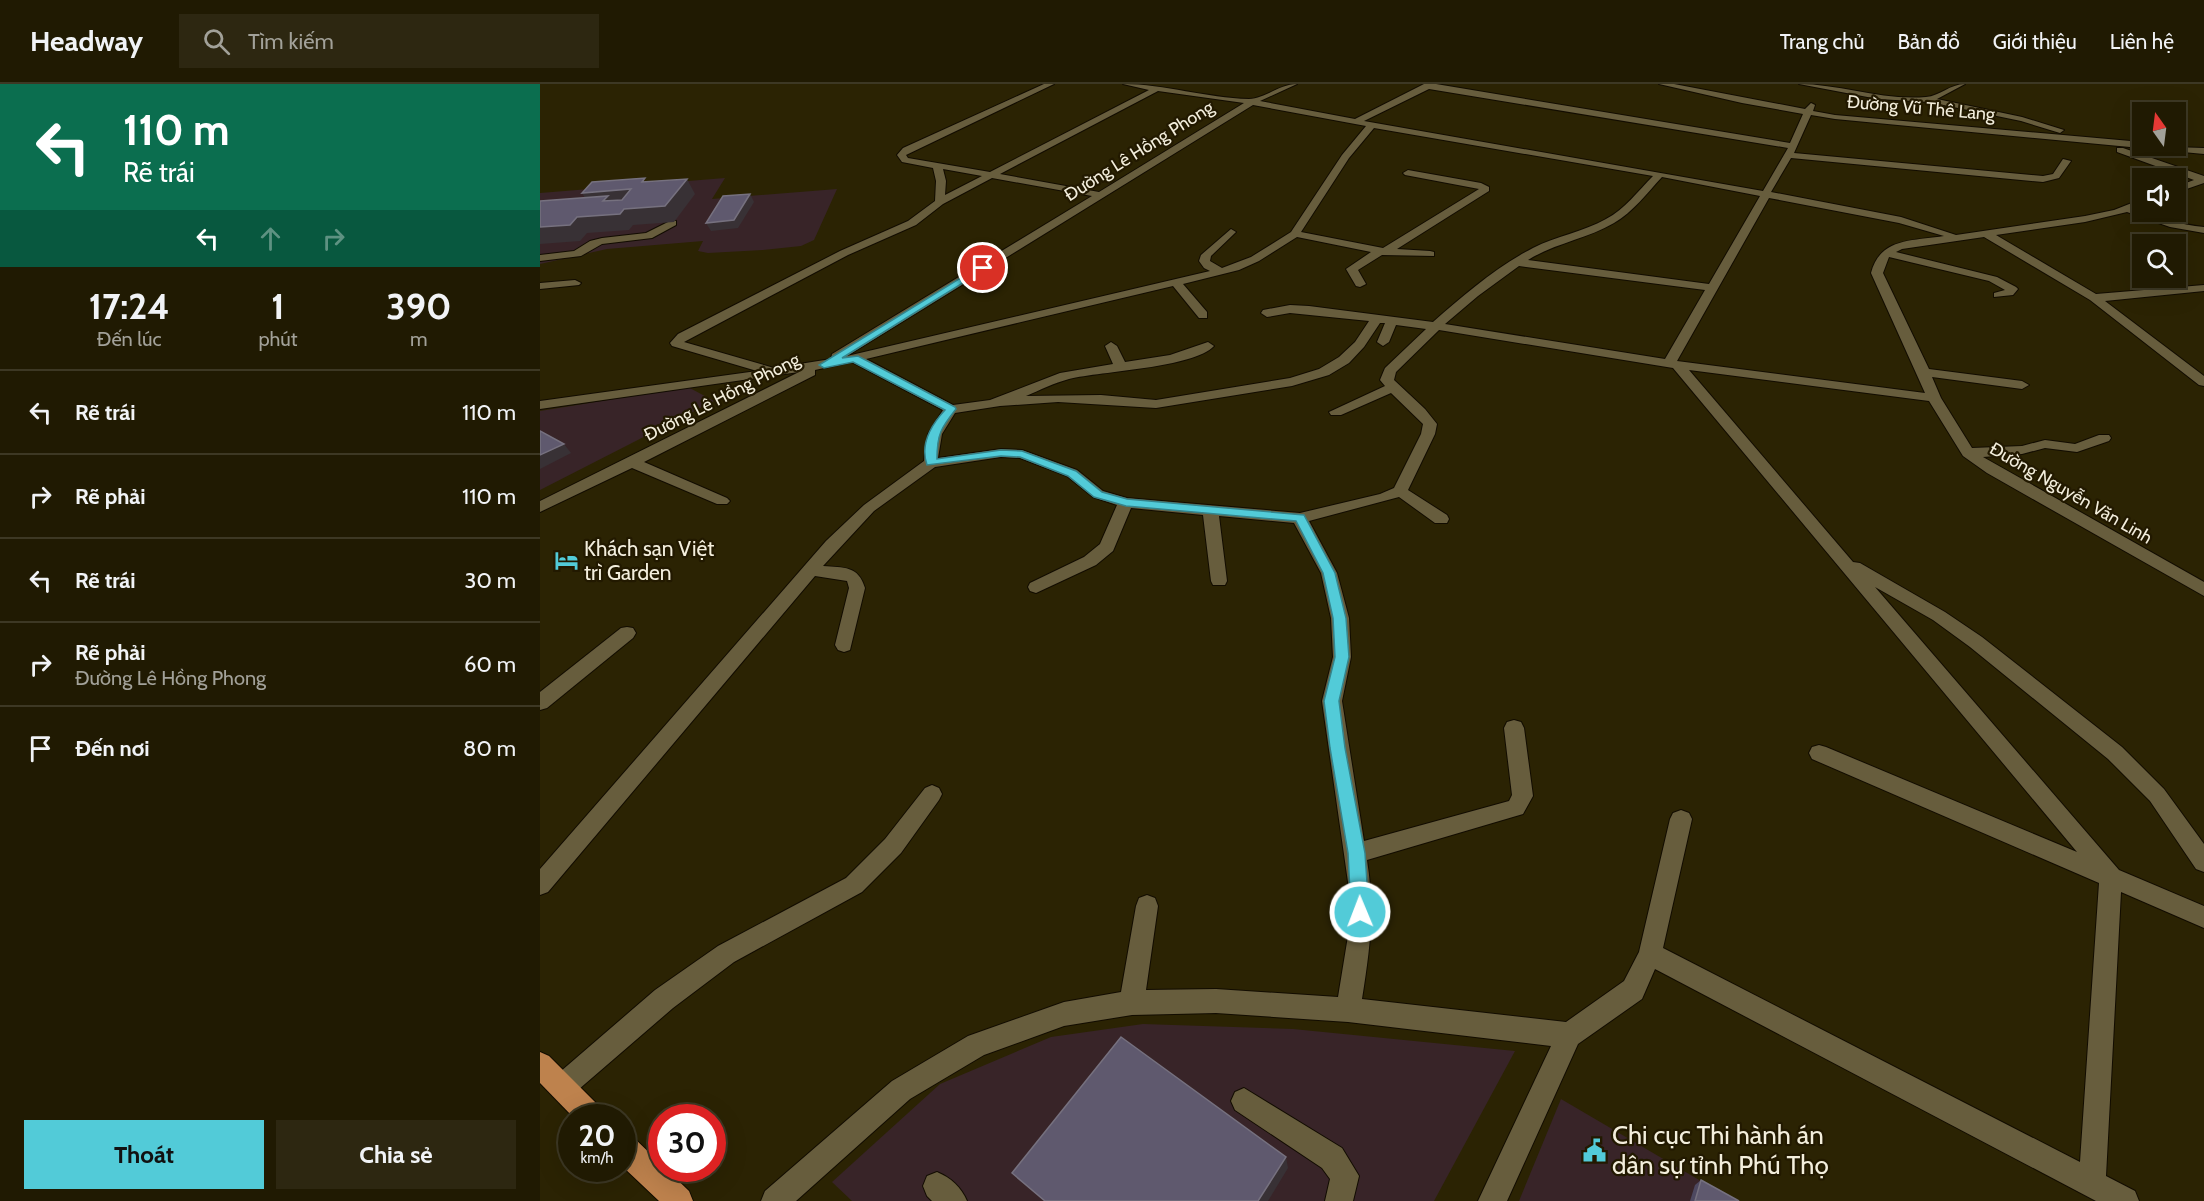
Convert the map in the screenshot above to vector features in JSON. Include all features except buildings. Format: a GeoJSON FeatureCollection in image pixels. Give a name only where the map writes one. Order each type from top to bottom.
{"type":"FeatureCollection","features":[{"type":"Feature","properties":{"kind":"main road"},"geometry":{"type":"LineString","coordinates":[[540,1065],[579,1104]]}},
{"type":"Feature","properties":{"kind":"main road"},"geometry":{"type":"LineString","coordinates":[[636,1160],[678,1201]]}},
{"type":"Feature","properties":{"kind":"street"},"geometry":{"type":"LineString","coordinates":[[1050,84],[906,150],[901,155],[905,160],[989,177],[1102,195]]}},
{"type":"Feature","properties":{"kind":"street"},"geometry":{"type":"LineString","coordinates":[[1127,84],[1252,102],[1659,174],[1900,220],[1957,237]]}},
{"type":"Feature","properties":{"kind":"street","name":"Đường Lê Hồng Phong"},"geometry":{"type":"LineString","coordinates":[[540,507],[824,365],[1252,102],[1293,84]]}},
{"type":"Feature","properties":{"kind":"street","name":"Đường Vũ Thê Lang"},"geometry":{"type":"LineString","coordinates":[[1663,84],[1809,109],[2132,144]]}},
{"type":"Feature","properties":{"kind":"street","name":"Đường Vũ Thê Lang"},"geometry":{"type":"LineString","coordinates":[[1699,84],[1809,109],[2132,136]]}},
{"type":"Feature","properties":{"kind":"street"},"geometry":{"type":"LineString","coordinates":[[1803,84],[1878,97],[1929,100],[2014,117],[2097,141],[2204,180]]}},
{"type":"Feature","properties":{"kind":"street"},"geometry":{"type":"LineString","coordinates":[[1929,100],[1961,84]]}},
{"type":"Feature","properties":{"kind":"street"},"geometry":{"type":"LineString","coordinates":[[1356,122],[1430,85],[1791,151],[2043,180],[2056,176],[2066,160]]}},
{"type":"Feature","properties":{"kind":"street"},"geometry":{"type":"LineString","coordinates":[[777,372],[676,343],[682,337],[844,253],[912,223],[940,202],[1158,88]]}},
{"type":"Feature","properties":{"kind":"street"},"geometry":{"type":"LineString","coordinates":[[1673,364],[1791,151],[1809,109]]}},
{"type":"Feature","properties":{"kind":"street"},"geometry":{"type":"LineString","coordinates":[[540,405],[824,365],[1221,271],[1256,259],[1295,234],[1345,157],[1372,125]]}},
{"type":"Feature","properties":{"kind":"street"},"geometry":{"type":"LineString","coordinates":[[2186,141],[2204,142]]}},
{"type":"Feature","properties":{"kind":"street","name":"Đường Vũ Thê Lang"},"geometry":{"type":"LineString","coordinates":[[2186,149],[2204,151]]}},
{"type":"Feature","properties":{"kind":"street"},"geometry":{"type":"LineString","coordinates":[[937,166],[941,181],[940,202]]}},
{"type":"Feature","properties":{"kind":"street"},"geometry":{"type":"LineString","coordinates":[[1360,284],[1352,269],[1484,193],[1486,189],[1481,186],[1408,173]]}},
{"type":"Feature","properties":{"kind":"street"},"geometry":{"type":"LineString","coordinates":[[540,885],[811,570],[869,508],[931,463],[1001,453],[1022,454],[1072,473],[1098,494],[1126,503],[1300,518],[1385,498],[1400,491],[1428,434],[1430,424],[1424,413],[1392,388],[1387,380],[1390,372],[1434,326],[1495,276],[1564,237],[1603,225],[1628,208],[1659,174]]}},
{"type":"Feature","properties":{"kind":"street"},"geometry":{"type":"LineString","coordinates":[[2186,186],[2204,180]]}},
{"type":"Feature","properties":{"kind":"street"},"geometry":{"type":"LineString","coordinates":[[1886,253],[1899,246],[2085,219],[2132,206]]}},
{"type":"Feature","properties":{"kind":"street"},"geometry":{"type":"LineString","coordinates":[[2126,208],[2167,224],[2189,230],[2204,230]]}},
{"type":"Feature","properties":{"kind":"street"},"geometry":{"type":"LineString","coordinates":[[540,258],[577,254],[594,243],[602,241],[655,235],[663,232],[672,223]]}},
{"type":"Feature","properties":{"kind":"street"},"geometry":{"type":"LineString","coordinates":[[1221,271],[1208,266],[1204,261],[1206,255],[1232,232]]}},
{"type":"Feature","properties":{"kind":"street"},"geometry":{"type":"LineString","coordinates":[[1985,233],[2094,298],[2204,382]]}},
{"type":"Feature","properties":{"kind":"street"},"geometry":{"type":"LineString","coordinates":[[1295,234],[1383,251],[1430,254]]}},
{"type":"Feature","properties":{"kind":"street"},"geometry":{"type":"LineString","coordinates":[[1886,253],[1993,279],[2012,289],[2009,293],[1998,295]]}},
{"type":"Feature","properties":{"kind":"street","name":"Đường Nguyễn Văn Linh"},"geometry":{"type":"LineString","coordinates":[[1886,253],[1879,262],[1877,273],[1934,398],[1968,453],[1992,470],[2204,590]]}},
{"type":"Feature","properties":{"kind":"street"},"geometry":{"type":"LineString","coordinates":[[1517,262],[1714,288]]}},
{"type":"Feature","properties":{"kind":"street"},"geometry":{"type":"LineString","coordinates":[[1176,282],[1203,315]]}},
{"type":"Feature","properties":{"kind":"street"},"geometry":{"type":"LineString","coordinates":[[540,286],[575,283]]}},
{"type":"Feature","properties":{"kind":"street"},"geometry":{"type":"LineString","coordinates":[[2094,298],[2204,288]]}},
{"type":"Feature","properties":{"kind":"street"},"geometry":{"type":"LineString","coordinates":[[1267,313],[1290,309],[1309,310],[1434,326],[1673,364],[1934,398]]}},
{"type":"Feature","properties":{"kind":"street"},"geometry":{"type":"LineString","coordinates":[[854,358],[951,409],[1001,402],[1058,398],[1156,404],[1292,382],[1324,372],[1344,360],[1360,344],[1376,319]]}},
{"type":"Feature","properties":{"kind":"street"},"geometry":{"type":"LineString","coordinates":[[1383,342],[1392,321]]}},
{"type":"Feature","properties":{"kind":"street"},"geometry":{"type":"LineString","coordinates":[[1111,346],[1122,368]]}},
{"type":"Feature","properties":{"kind":"street"},"geometry":{"type":"LineString","coordinates":[[1001,402],[1065,376],[1185,357],[1208,346]]}},
{"type":"Feature","properties":{"kind":"street"},"geometry":{"type":"LineString","coordinates":[[1673,364],[2111,877],[2092,1184]]}},
{"type":"Feature","properties":{"kind":"street"},"geometry":{"type":"LineString","coordinates":[[1924,372],[2022,385]]}},
{"type":"Feature","properties":{"kind":"street"},"geometry":{"type":"LineString","coordinates":[[1336,412],[1392,388]]}},
{"type":"Feature","properties":{"kind":"street"},"geometry":{"type":"LineString","coordinates":[[931,463],[932,439],[939,423],[951,409]]}},
{"type":"Feature","properties":{"kind":"street"},"geometry":{"type":"LineString","coordinates":[[1968,453],[2022,450],[2045,444],[2077,448],[2103,438]]}},
{"type":"Feature","properties":{"kind":"street"},"geometry":{"type":"LineString","coordinates":[[631,462],[722,501]]}},
{"type":"Feature","properties":{"kind":"street"},"geometry":{"type":"LineString","coordinates":[[1400,491],[1441,519]]}},
{"type":"Feature","properties":{"kind":"street"},"geometry":{"type":"LineString","coordinates":[[1036,587],[1090,561],[1107,547],[1126,503]]}},
{"type":"Feature","properties":{"kind":"street"},"geometry":{"type":"LineString","coordinates":[[1210,510],[1219,581]]}},
{"type":"Feature","properties":{"kind":"street"},"geometry":{"type":"LineString","coordinates":[[1300,518],[1329,573],[1340,618],[1342,657],[1332,701],[1337,748],[1356,853],[1360,889],[1360,936],[1348,1010]]}},
{"type":"Feature","properties":{"kind":"street"},"geometry":{"type":"LineString","coordinates":[[1843,561],[1939,615],[2115,753],[2157,795],[2204,862]]}},
{"type":"Feature","properties":{"kind":"street"},"geometry":{"type":"LineString","coordinates":[[811,570],[846,574],[854,578],[857,588],[844,645]]}},
{"type":"Feature","properties":{"kind":"street"},"geometry":{"type":"LineString","coordinates":[[540,703],[627,633]]}},
{"type":"Feature","properties":{"kind":"street"},"geometry":{"type":"LineString","coordinates":[[1356,853],[1516,808],[1523,796],[1514,728]]}},
{"type":"Feature","properties":{"kind":"street"},"geometry":{"type":"LineString","coordinates":[[1819,753],[2204,917]]}},
{"type":"Feature","properties":{"kind":"street"},"geometry":{"type":"LineString","coordinates":[[562,1087],[664,999],[726,954],[854,885],[893,846],[932,794]]}},
{"type":"Feature","properties":{"kind":"street"},"geometry":{"type":"LineString","coordinates":[[1499,1198],[1569,1035],[1633,990],[1650,954],[1681,819]]}},
{"type":"Feature","properties":{"kind":"street"},"geometry":{"type":"LineString","coordinates":[[1132,1003],[1147,906]]}},
{"type":"Feature","properties":{"kind":"street"},"geometry":{"type":"LineString","coordinates":[[1650,954],[2125,1201]]}},
{"type":"Feature","properties":{"kind":"street"},"geometry":{"type":"LineString","coordinates":[[775,1201],[901,1090],[977,1045],[1064,1014],[1132,1003],[1216,1001],[1348,1010],[1569,1035]]}},
{"type":"Feature","properties":{"kind":"street"},"geometry":{"type":"LineString","coordinates":[[1244,1101],[1332,1158],[1345,1176],[1339,1201]]}},
{"type":"Feature","properties":{"kind":"shaded area"},"geometry":{"type":"Polygon","coordinates":[[[725,178],[712,199],[837,189],[814,240],[801,246],[708,253],[698,251],[703,241],[607,249],[540,264],[540,193],[725,178]]]}},
{"type":"Feature","properties":{"kind":"shaded area"},"geometry":{"type":"Polygon","coordinates":[[[688,387],[714,401],[540,490],[540,411],[688,387]]]}},
{"type":"Feature","properties":{"kind":"shaded area"},"geometry":{"type":"Polygon","coordinates":[[[1143,1024],[1293,1029],[1515,1051],[1434,1201],[852,1201],[832,1182],[940,1084],[1051,1037],[1143,1024]]]}},
{"type":"Feature","properties":{"kind":"shaded area","name":"Chi cục Thi hành án dân sự tỉnh Phú Thọ"},"geometry":{"type":"Polygon","coordinates":[[[1561,1099],[1735,1201],[1519,1201],[1561,1099]]]}},
{"type":"Feature","properties":{"kind":"place","name":"Khách sạn Việt trì Garden"},"geometry":{"type":"Point","coordinates":[566,560]}},
{"type":"Feature","properties":{"kind":"place","name":"Chi cục Thi hành án dân sự tỉnh Phú Thọ"},"geometry":{"type":"Point","coordinates":[1594,1150]}},
{"type":"Feature","properties":{"kind":"route"},"geometry":{"type":"LineString","coordinates":[[983,268],[824,365],[854,358],[951,409],[939,423],[932,439],[931,463],[1001,453],[1022,454],[1072,473],[1098,494],[1126,503],[1300,518],[1329,573],[1340,618],[1342,657],[1332,701],[1337,748],[1356,853],[1360,912]]}}]}
